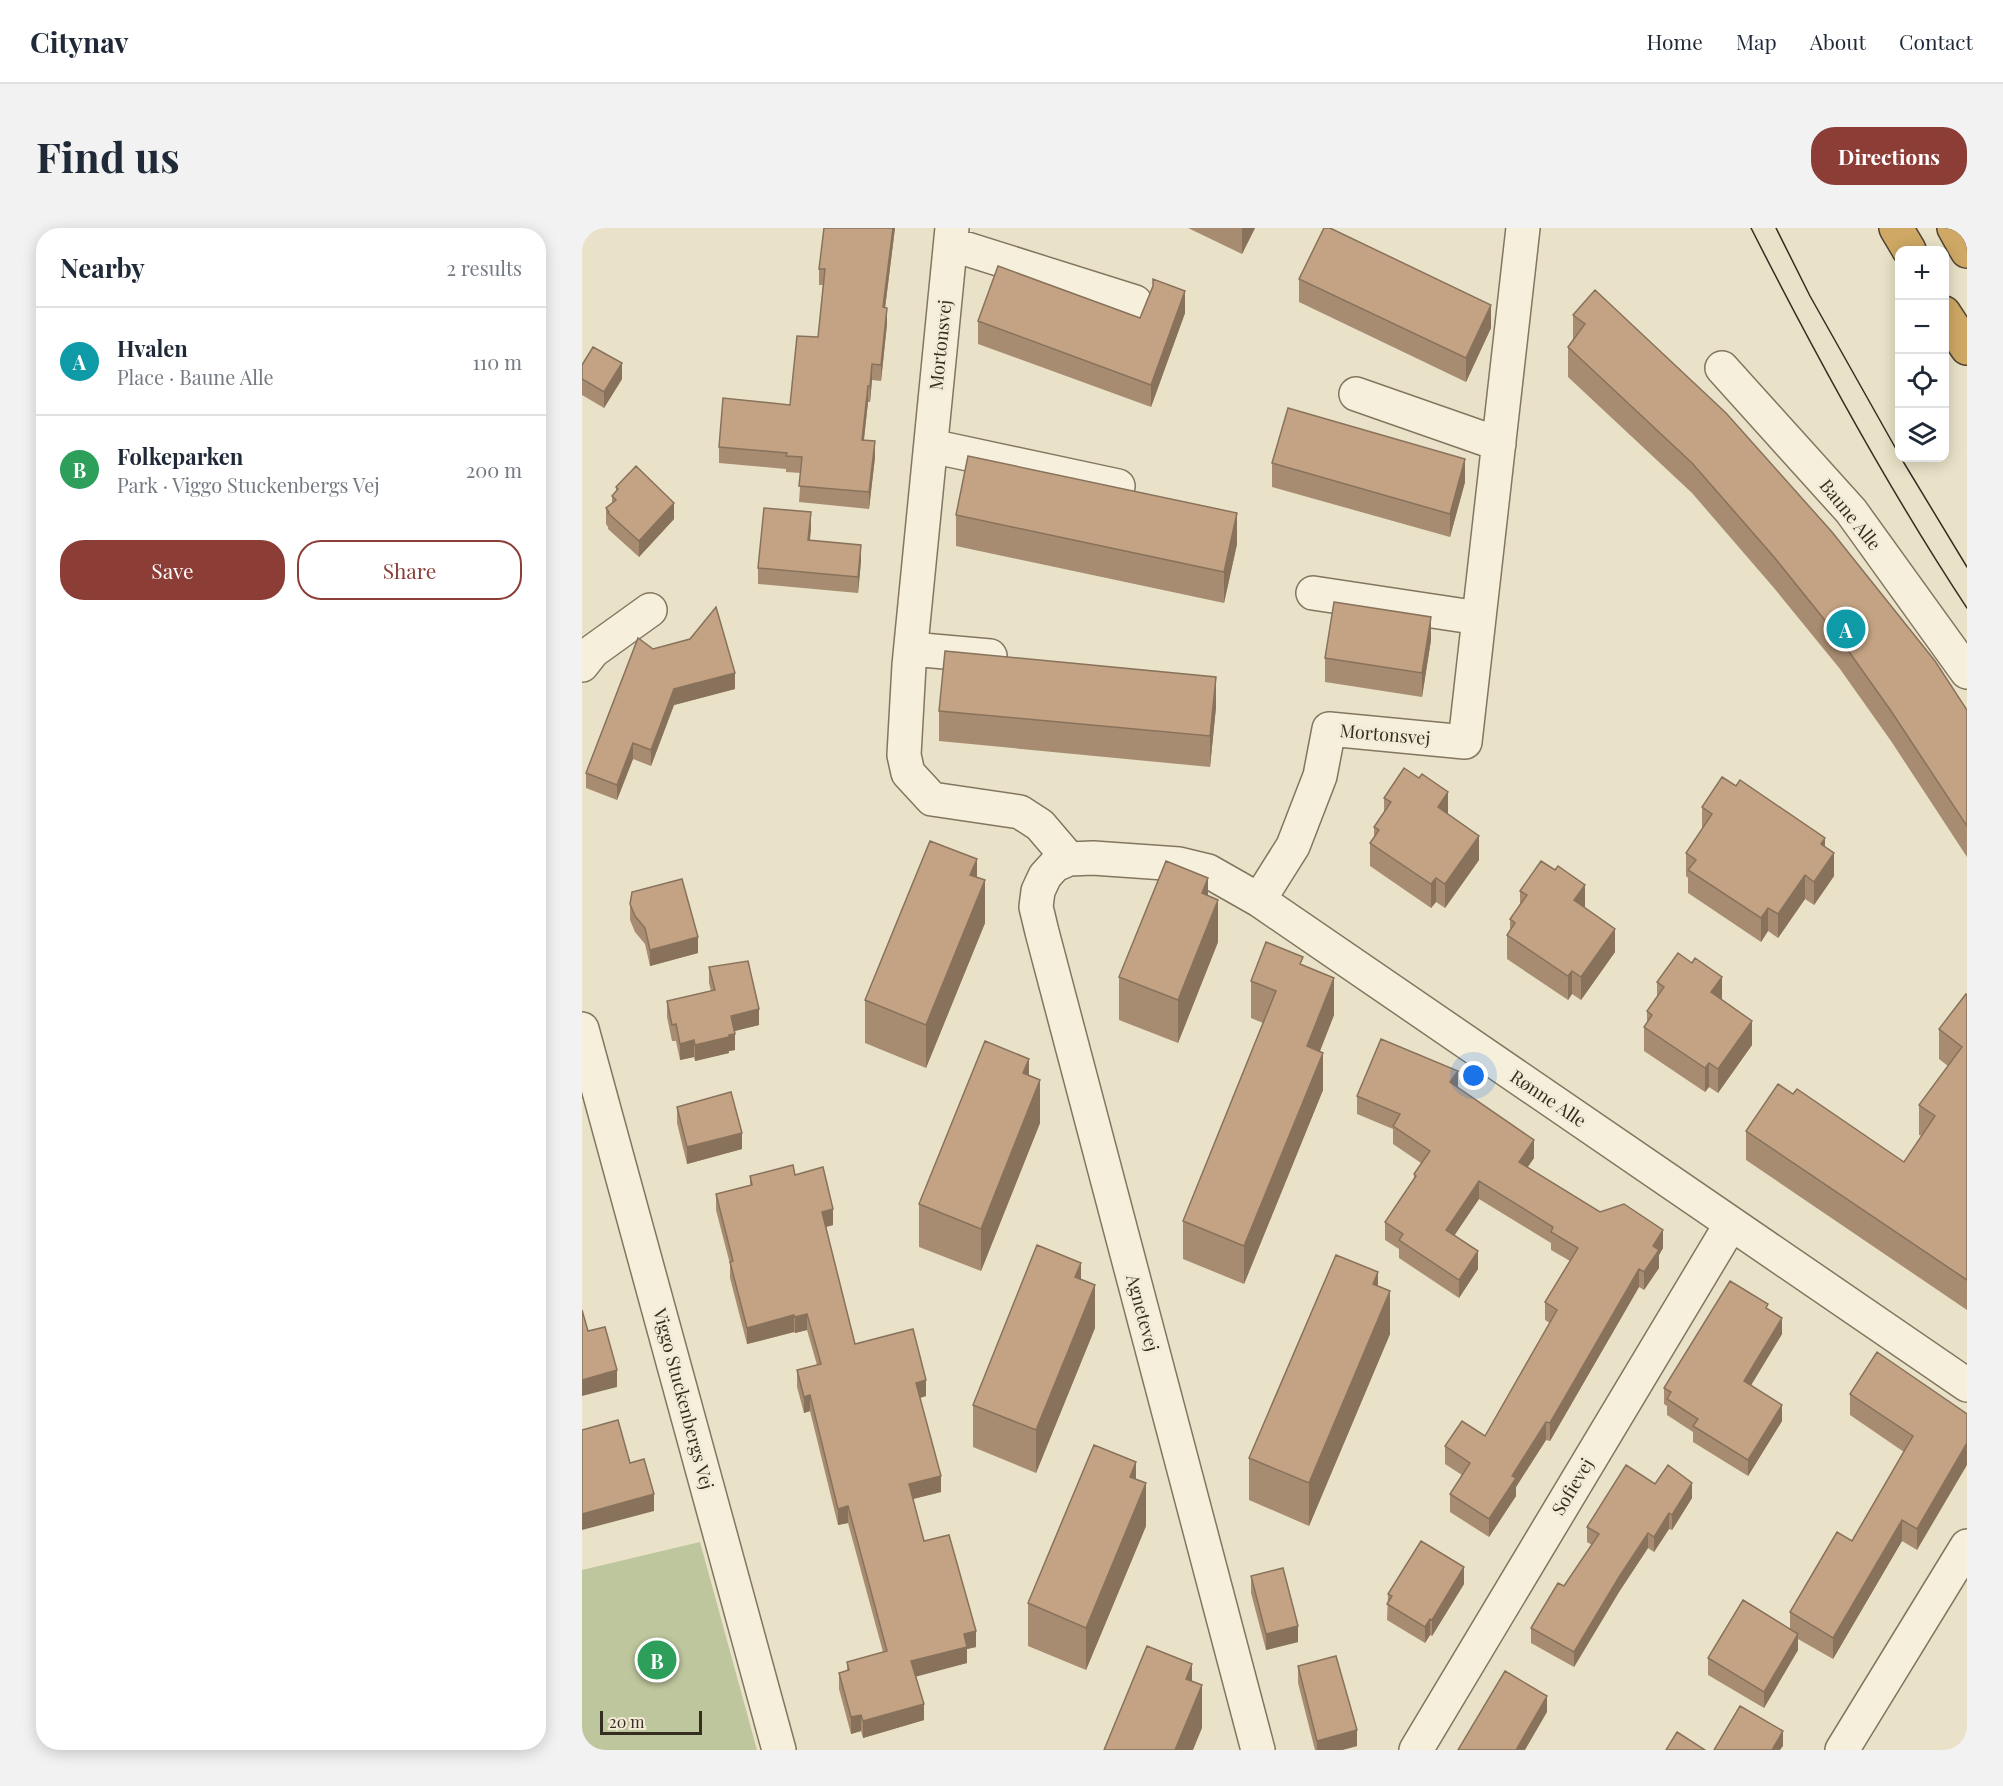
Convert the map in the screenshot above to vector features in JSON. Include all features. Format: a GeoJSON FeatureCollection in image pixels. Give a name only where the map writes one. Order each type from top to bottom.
{"type":"FeatureCollection","features":[{"type":"Feature","properties":{"kind":"highway"},"geometry":{"type":"LineString","coordinates":[[1896,228],[1907,246]]}},
{"type":"Feature","properties":{"kind":"highway"},"geometry":{"type":"LineString","coordinates":[[1954,228],[1967,251]]}},
{"type":"Feature","properties":{"kind":"highway"},"geometry":{"type":"LineString","coordinates":[[1949,321],[1967,348]]}},
{"type":"Feature","properties":{"kind":"street","name":"Mortonsvej"},"geometry":{"type":"LineString","coordinates":[[1258,900],[1293,846],[1320,776],[1329,729],[1465,742],[1523,228]]}},
{"type":"Feature","properties":{"kind":"street","name":"Mortonsvej"},"geometry":{"type":"LineString","coordinates":[[1057,867],[1040,825],[1020,812],[932,799],[908,773],[904,755],[911,649],[951,236],[1135,302]]}},
{"type":"Feature","properties":{"kind":"street"},"geometry":{"type":"LineString","coordinates":[[1481,302],[1513,317]]}},
{"type":"Feature","properties":{"kind":"street","name":"Baune Alle"},"geometry":{"type":"LineString","coordinates":[[1722,368],[1851,511],[1967,672]]}},
{"type":"Feature","properties":{"kind":"street"},"geometry":{"type":"LineString","coordinates":[[1356,394],[1499,444]]}},
{"type":"Feature","properties":{"kind":"street"},"geometry":{"type":"LineString","coordinates":[[931,446],[1118,486]]}},
{"type":"Feature","properties":{"kind":"street"},"geometry":{"type":"LineString","coordinates":[[1313,593],[1479,618]]}},
{"type":"Feature","properties":{"kind":"street"},"geometry":{"type":"LineString","coordinates":[[582,665],[593,651],[650,610]]}},
{"type":"Feature","properties":{"kind":"street"},"geometry":{"type":"LineString","coordinates":[[911,649],[1014,658]]}},
{"type":"Feature","properties":{"kind":"street","name":"Rønne Alle"},"geometry":{"type":"LineString","coordinates":[[1057,867],[1093,858],[1179,864],[1208,871],[1258,900],[1967,1385]]}},
{"type":"Feature","properties":{"kind":"street","name":"Agnetevej"},"geometry":{"type":"LineString","coordinates":[[1057,867],[1038,891],[1036,907],[1041,932],[1258,1750]]}},
{"type":"Feature","properties":{"kind":"street","name":"Viggo Stuckenbergs Vej"},"geometry":{"type":"LineString","coordinates":[[584,1042],[779,1750]]}},
{"type":"Feature","properties":{"kind":"street","name":"Sofievej"},"geometry":{"type":"LineString","coordinates":[[1416,1750],[1731,1224]]}},
{"type":"Feature","properties":{"kind":"street"},"geometry":{"type":"LineString","coordinates":[[1842,1750],[1967,1546]]}},
{"type":"Feature","properties":{"kind":"green space"},"geometry":{"type":"Polygon","coordinates":[[[700,1542],[757,1750],[582,1750],[582,1570],[700,1542]]]}},
{"type":"Feature","properties":{"kind":"building"},"geometry":{"type":"Polygon","coordinates":[[[824,228],[893,228],[883,307],[887,308],[881,365],[872,364],[862,440],[875,441],[869,492],[799,486],[802,457],[786,456],[787,453],[719,447],[723,398],[790,405],[797,336],[818,337],[825,269],[819,269],[824,228]]]}},
{"type":"Feature","properties":{"kind":"building"},"geometry":{"type":"Polygon","coordinates":[[[1324,228],[1330,228],[1491,305],[1466,358],[1299,279],[1324,228]]]}},
{"type":"Feature","properties":{"kind":"building"},"geometry":{"type":"Polygon","coordinates":[[[998,266],[1140,318],[1153,286],[1153,279],[1185,291],[1151,385],[978,321],[998,266]]]}},
{"type":"Feature","properties":{"kind":"building"},"geometry":{"type":"Polygon","coordinates":[[[1595,290],[1726,413],[1832,532],[1935,661],[1967,710],[1967,826],[1840,639],[1774,557],[1692,463],[1568,347],[1585,324],[1573,315],[1595,290]]]}},
{"type":"Feature","properties":{"kind":"building"},"geometry":{"type":"Polygon","coordinates":[[[593,347],[622,363],[604,392],[582,379],[582,365],[593,347]]]}},
{"type":"Feature","properties":{"kind":"building"},"geometry":{"type":"Polygon","coordinates":[[[1288,408],[1465,459],[1450,514],[1272,463],[1288,408]]]}},
{"type":"Feature","properties":{"kind":"building"},"geometry":{"type":"Polygon","coordinates":[[[968,456],[1237,513],[1224,572],[956,515],[968,456]]]}},
{"type":"Feature","properties":{"kind":"building"},"geometry":{"type":"Polygon","coordinates":[[[636,466],[674,503],[639,541],[608,513],[606,508],[616,500],[612,496],[618,489],[616,487],[636,466]]]}},
{"type":"Feature","properties":{"kind":"building"},"geometry":{"type":"Polygon","coordinates":[[[764,508],[811,512],[808,540],[861,545],[858,577],[758,568],[764,508]]]}},
{"type":"Feature","properties":{"kind":"building"},"geometry":{"type":"Polygon","coordinates":[[[1334,602],[1431,617],[1422,673],[1325,658],[1334,602]]]}},
{"type":"Feature","properties":{"kind":"building"},"geometry":{"type":"Polygon","coordinates":[[[716,607],[735,673],[674,689],[651,750],[633,743],[617,785],[586,773],[638,638],[653,649],[690,639],[716,607]]]}},
{"type":"Feature","properties":{"kind":"building"},"geometry":{"type":"Polygon","coordinates":[[[945,651],[1216,677],[1210,736],[939,711],[945,651]]]}},
{"type":"Feature","properties":{"kind":"building"},"geometry":{"type":"Polygon","coordinates":[[[1404,768],[1419,778],[1422,774],[1448,792],[1438,807],[1479,836],[1445,884],[1436,878],[1431,884],[1370,843],[1379,830],[1374,827],[1391,802],[1384,798],[1404,768]]]}},
{"type":"Feature","properties":{"kind":"building"},"geometry":{"type":"Polygon","coordinates":[[[1722,777],[1736,786],[1740,780],[1825,838],[1821,844],[1834,853],[1814,882],[1805,875],[1778,914],[1768,908],[1761,918],[1688,870],[1696,860],[1686,853],[1712,814],[1702,807],[1722,777]]]}},
{"type":"Feature","properties":{"kind":"building"},"geometry":{"type":"Polygon","coordinates":[[[930,841],[977,859],[970,875],[985,880],[926,1025],[865,1000],[930,841]]]}},
{"type":"Feature","properties":{"kind":"building"},"geometry":{"type":"Polygon","coordinates":[[[1166,861],[1208,878],[1202,893],[1218,900],[1178,1000],[1119,977],[1166,861]]]}},
{"type":"Feature","properties":{"kind":"building"},"geometry":{"type":"Polygon","coordinates":[[[1541,861],[1555,870],[1558,866],[1585,885],[1574,900],[1615,929],[1581,977],[1572,971],[1568,976],[1507,935],[1515,923],[1510,919],[1527,895],[1520,891],[1541,861]]]}},
{"type":"Feature","properties":{"kind":"building"},"geometry":{"type":"Polygon","coordinates":[[[682,879],[698,937],[650,950],[645,928],[635,916],[630,904],[632,892],[682,879]]]}},
{"type":"Feature","properties":{"kind":"building"},"geometry":{"type":"Polygon","coordinates":[[[1266,942],[1303,957],[1300,964],[1334,978],[1307,1046],[1323,1053],[1244,1246],[1183,1221],[1276,991],[1251,981],[1266,942]]]}},
{"type":"Feature","properties":{"kind":"building"},"geometry":{"type":"Polygon","coordinates":[[[1678,953],[1692,963],[1695,958],[1722,977],[1711,992],[1752,1021],[1718,1069],[1709,1063],[1705,1068],[1644,1027],[1652,1015],[1647,1011],[1664,987],[1657,982],[1678,953]]]}},
{"type":"Feature","properties":{"kind":"building"},"geometry":{"type":"Polygon","coordinates":[[[748,961],[759,1009],[731,1016],[735,1034],[729,1037],[695,1045],[694,1040],[680,1044],[676,1024],[672,1025],[667,1001],[715,990],[709,967],[748,961]]]}},
{"type":"Feature","properties":{"kind":"building"},"geometry":{"type":"Polygon","coordinates":[[[1966,994],[1967,1280],[1746,1131],[1778,1084],[1793,1094],[1797,1089],[1904,1162],[1935,1116],[1919,1105],[1962,1047],[1939,1029],[1966,994]]]}},
{"type":"Feature","properties":{"kind":"building"},"geometry":{"type":"Polygon","coordinates":[[[1381,1039],[1458,1071],[1450,1082],[1534,1140],[1519,1162],[1600,1212],[1624,1204],[1663,1230],[1653,1246],[1659,1250],[1644,1272],[1639,1269],[1550,1423],[1546,1422],[1512,1476],[1516,1478],[1489,1519],[1450,1494],[1470,1463],[1445,1446],[1462,1421],[1485,1436],[1557,1310],[1545,1302],[1578,1248],[1551,1232],[1553,1227],[1479,1181],[1446,1230],[1478,1251],[1459,1280],[1399,1240],[1403,1234],[1385,1222],[1430,1151],[1393,1126],[1400,1114],[1357,1096],[1381,1039]]]}},
{"type":"Feature","properties":{"kind":"building"},"geometry":{"type":"Polygon","coordinates":[[[985,1041],[1029,1059],[1023,1073],[1040,1080],[981,1229],[919,1204],[985,1041]]]}},
{"type":"Feature","properties":{"kind":"building"},"geometry":{"type":"Polygon","coordinates":[[[731,1092],[742,1133],[687,1147],[677,1107],[731,1092]]]}},
{"type":"Feature","properties":{"kind":"building"},"geometry":{"type":"Polygon","coordinates":[[[793,1165],[795,1175],[823,1167],[833,1209],[822,1212],[855,1344],[913,1329],[926,1380],[916,1383],[941,1476],[909,1484],[924,1541],[949,1535],[976,1631],[964,1634],[967,1647],[911,1661],[924,1704],[863,1721],[861,1715],[851,1717],[839,1673],[849,1670],[847,1662],[887,1651],[848,1506],[838,1509],[810,1395],[804,1397],[797,1370],[821,1364],[807,1314],[795,1317],[794,1315],[747,1328],[716,1194],[752,1185],[750,1176],[793,1165]]]}},
{"type":"Feature","properties":{"kind":"building"},"geometry":{"type":"Polygon","coordinates":[[[1037,1245],[1081,1263],[1075,1277],[1095,1285],[1036,1430],[973,1405],[1037,1245]]]}},
{"type":"Feature","properties":{"kind":"building"},"geometry":{"type":"Polygon","coordinates":[[[1336,1255],[1378,1272],[1373,1284],[1390,1291],[1309,1483],[1249,1458],[1336,1255]]]}},
{"type":"Feature","properties":{"kind":"building"},"geometry":{"type":"Polygon","coordinates":[[[1730,1281],[1768,1304],[1766,1308],[1782,1318],[1744,1381],[1782,1405],[1748,1460],[1693,1426],[1698,1419],[1667,1399],[1671,1392],[1664,1388],[1730,1281]]]}},
{"type":"Feature","properties":{"kind":"building"},"geometry":{"type":"Polygon","coordinates":[[[582,1310],[588,1331],[605,1327],[617,1370],[582,1380],[582,1310]]]}},
{"type":"Feature","properties":{"kind":"building"},"geometry":{"type":"Polygon","coordinates":[[[1877,1352],[1967,1414],[1967,1443],[1917,1529],[1902,1520],[1833,1638],[1790,1612],[1837,1532],[1852,1541],[1913,1436],[1850,1394],[1877,1352]]]}},
{"type":"Feature","properties":{"kind":"building"},"geometry":{"type":"Polygon","coordinates":[[[618,1420],[630,1463],[644,1459],[654,1494],[582,1514],[582,1430],[618,1420]]]}},
{"type":"Feature","properties":{"kind":"building"},"geometry":{"type":"Polygon","coordinates":[[[1094,1445],[1136,1462],[1130,1477],[1146,1483],[1086,1628],[1028,1603],[1094,1445]]]}},
{"type":"Feature","properties":{"kind":"building"},"geometry":{"type":"Polygon","coordinates":[[[1626,1465],[1655,1484],[1668,1465],[1692,1483],[1672,1515],[1669,1513],[1654,1537],[1648,1533],[1574,1652],[1531,1628],[1558,1583],[1564,1586],[1599,1534],[1587,1527],[1626,1465]]]}},
{"type":"Feature","properties":{"kind":"building"},"geometry":{"type":"Polygon","coordinates":[[[1421,1541],[1464,1567],[1432,1620],[1430,1619],[1425,1627],[1387,1604],[1392,1596],[1388,1594],[1421,1541]]]}},
{"type":"Feature","properties":{"kind":"building"},"geometry":{"type":"Polygon","coordinates":[[[1283,1568],[1298,1626],[1266,1634],[1251,1576],[1283,1568]]]}},
{"type":"Feature","properties":{"kind":"building"},"geometry":{"type":"Polygon","coordinates":[[[1743,1600],[1798,1634],[1764,1692],[1708,1658],[1743,1600]]]}},
{"type":"Feature","properties":{"kind":"building"},"geometry":{"type":"Polygon","coordinates":[[[1147,1646],[1192,1664],[1186,1679],[1202,1685],[1175,1750],[1104,1750],[1147,1646]]]}},
{"type":"Feature","properties":{"kind":"building"},"geometry":{"type":"Polygon","coordinates":[[[1336,1656],[1357,1730],[1317,1741],[1298,1666],[1336,1656]]]}},
{"type":"Feature","properties":{"kind":"building"},"geometry":{"type":"Polygon","coordinates":[[[1505,1671],[1547,1696],[1516,1750],[1458,1750],[1505,1671]]]}},
{"type":"Feature","properties":{"kind":"building"},"geometry":{"type":"Polygon","coordinates":[[[1740,1706],[1783,1731],[1772,1750],[1714,1750],[1740,1706]]]}},
{"type":"Feature","properties":{"kind":"building"},"geometry":{"type":"Polygon","coordinates":[[[1677,1732],[1705,1750],[1666,1750],[1677,1732]]]}},
{"type":"Feature","properties":{"kind":"tram line"},"geometry":{"type":"LineString","coordinates":[[1751,228],[1854,421],[1909,516],[1967,608]]}},
{"type":"Feature","properties":{"kind":"tram line"},"geometry":{"type":"LineString","coordinates":[[1776,228],[1810,296],[1895,447]]}},
{"type":"Feature","properties":{"kind":"tram line"},"geometry":{"type":"LineString","coordinates":[[1903,462],[1967,567]]}},
{"type":"Feature","properties":{"kind":"place","name":"Hvalen"},"geometry":{"type":"Point","coordinates":[1846,629]}},
{"type":"Feature","properties":{"kind":"place","name":"Folkeparken"},"geometry":{"type":"Point","coordinates":[657,1660]}}]}
